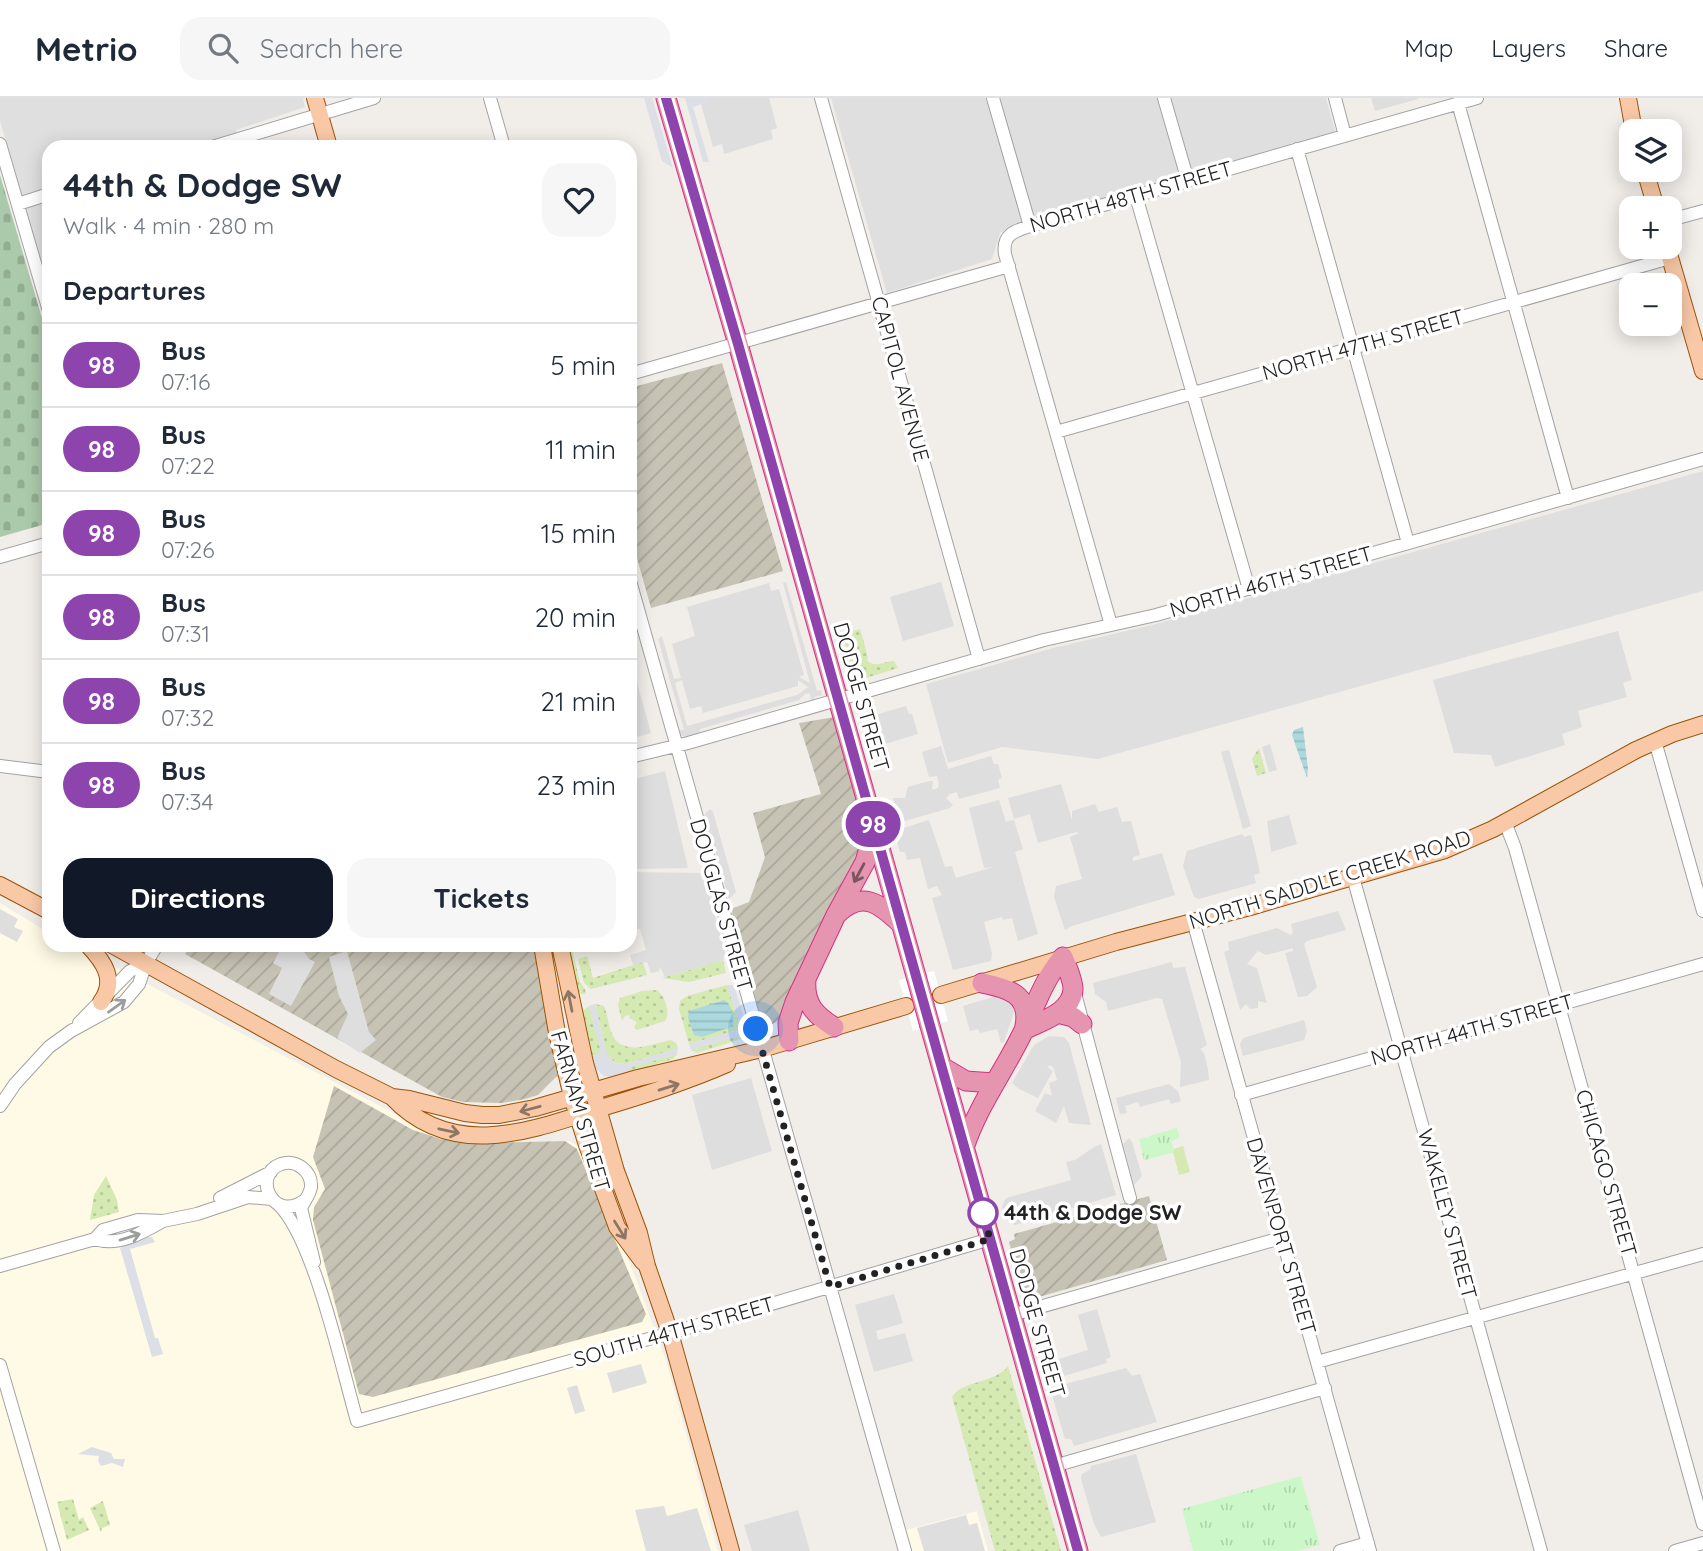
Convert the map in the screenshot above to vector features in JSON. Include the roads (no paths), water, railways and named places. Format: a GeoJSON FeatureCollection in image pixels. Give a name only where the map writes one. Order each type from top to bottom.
{"type":"FeatureCollection","features":[{"type":"Feature","properties":{"kind":"highway","name":"DODGE STREET"},"geometry":{"type":"LineString","coordinates":[[666,98],[839,700],[1078,1551]]}},
{"type":"Feature","properties":{"kind":"highway"},"geometry":{"type":"LineString","coordinates":[[789,1041],[789,1019],[836,915],[867,858],[875,829]]}},
{"type":"Feature","properties":{"kind":"highway"},"geometry":{"type":"LineString","coordinates":[[836,915],[849,905],[871,902],[883,907],[902,924]]}},
{"type":"Feature","properties":{"kind":"highway"},"geometry":{"type":"LineString","coordinates":[[1024,1030],[1058,1013],[1068,1003],[1073,988],[1063,957]]}},
{"type":"Feature","properties":{"kind":"highway"},"geometry":{"type":"LineString","coordinates":[[964,1147],[975,1118],[1024,1030],[1049,975],[1063,957]]}},
{"type":"Feature","properties":{"kind":"highway"},"geometry":{"type":"LineString","coordinates":[[807,975],[806,993],[811,1008],[817,1016],[834,1027]]}},
{"type":"Feature","properties":{"kind":"highway"},"geometry":{"type":"LineString","coordinates":[[982,982],[1006,988],[1016,994],[1026,1013],[1024,1030]]}},
{"type":"Feature","properties":{"kind":"highway"},"geometry":{"type":"LineString","coordinates":[[1058,1013],[1073,1017],[1082,1024]]}},
{"type":"Feature","properties":{"kind":"highway"},"geometry":{"type":"LineString","coordinates":[[942,1067],[966,1081],[994,1083]]}},
{"type":"Feature","properties":{"kind":"main road"},"geometry":{"type":"LineString","coordinates":[[315,98],[327,140]]}},
{"type":"Feature","properties":{"kind":"main road"},"geometry":{"type":"LineString","coordinates":[[1628,98],[1632,119]]}},
{"type":"Feature","properties":{"kind":"main road"},"geometry":{"type":"LineString","coordinates":[[1671,259],[1703,371]]}},
{"type":"Feature","properties":{"kind":"main road","name":"NORTH SADDLE CREEK ROAD"},"geometry":{"type":"LineString","coordinates":[[941,995],[1063,957],[1445,850],[1505,822],[1655,741],[1703,724]]}},
{"type":"Feature","properties":{"kind":"main road"},"geometry":{"type":"LineString","coordinates":[[0,885],[42,907]]}},
{"type":"Feature","properties":{"kind":"main road"},"geometry":{"type":"LineString","coordinates":[[94,952],[105,966],[109,978],[108,990],[101,1002]]}},
{"type":"Feature","properties":{"kind":"main road"},"geometry":{"type":"LineString","coordinates":[[125,952],[392,1097],[407,1113],[431,1127],[471,1135],[513,1134],[537,1129],[684,1083],[762,1049]]}},
{"type":"Feature","properties":{"kind":"main road","name":"FARNAM STREET"},"geometry":{"type":"LineString","coordinates":[[542,952],[549,996],[578,1116],[617,1227],[647,1266]]}},
{"type":"Feature","properties":{"kind":"main road","name":"FARNAM STREET"},"geometry":{"type":"LineString","coordinates":[[561,952],[575,1026],[598,1110],[670,1333],[731,1551]]}},
{"type":"Feature","properties":{"kind":"main road"},"geometry":{"type":"LineString","coordinates":[[392,1097],[465,1113],[517,1113],[638,1078],[762,1049],[906,1006]]}},
{"type":"Feature","properties":{"kind":"street"},"geometry":{"type":"LineString","coordinates":[[235,140],[374,98]]}},
{"type":"Feature","properties":{"kind":"street"},"geometry":{"type":"LineString","coordinates":[[490,98],[502,140]]}},
{"type":"Feature","properties":{"kind":"street","name":"CAPITOL AVENUE"},"geometry":{"type":"LineString","coordinates":[[821,98],[979,659]]}},
{"type":"Feature","properties":{"kind":"street"},"geometry":{"type":"LineString","coordinates":[[993,98],[1030,226]]}},
{"type":"Feature","properties":{"kind":"street"},"geometry":{"type":"LineString","coordinates":[[1164,98],[1188,181]]}},
{"type":"Feature","properties":{"kind":"street"},"geometry":{"type":"LineString","coordinates":[[1335,98],[1345,136]]}},
{"type":"Feature","properties":{"kind":"street","name":"NORTH 48TH STREET"},"geometry":{"type":"LineString","coordinates":[[1009,266],[1004,247],[1005,240],[1013,232],[1477,98]]}},
{"type":"Feature","properties":{"kind":"street"},"geometry":{"type":"LineString","coordinates":[[1458,103],[1568,498]]}},
{"type":"Feature","properties":{"kind":"street"},"geometry":{"type":"LineString","coordinates":[[0,144],[42,287]]}},
{"type":"Feature","properties":{"kind":"street"},"geometry":{"type":"LineString","coordinates":[[1297,149],[1408,543]]}},
{"type":"Feature","properties":{"kind":"street"},"geometry":{"type":"LineString","coordinates":[[1136,195],[1249,589]]}},
{"type":"Feature","properties":{"kind":"street"},"geometry":{"type":"LineString","coordinates":[[18,204],[42,196]]}},
{"type":"Feature","properties":{"kind":"street"},"geometry":{"type":"LineString","coordinates":[[1682,217],[1703,211]]}},
{"type":"Feature","properties":{"kind":"street","name":"NORTH 47TH STREET"},"geometry":{"type":"LineString","coordinates":[[1056,432],[1514,302],[1647,259]]}},
{"type":"Feature","properties":{"kind":"street"},"geometry":{"type":"LineString","coordinates":[[637,372],[1009,266],[1111,625]]}},
{"type":"Feature","properties":{"kind":"street","name":"NORTH 46TH STREET"},"geometry":{"type":"LineString","coordinates":[[637,755],[1081,630],[1111,625],[1249,589],[1703,459]]}},
{"type":"Feature","properties":{"kind":"street"},"geometry":{"type":"LineString","coordinates":[[0,557],[42,545]]}},
{"type":"Feature","properties":{"kind":"street","name":"DOUGLAS STREET"},"geometry":{"type":"LineString","coordinates":[[637,606],[905,1551]]}},
{"type":"Feature","properties":{"kind":"street"},"geometry":{"type":"LineString","coordinates":[[1655,741],[1703,911]]}},
{"type":"Feature","properties":{"kind":"street"},"geometry":{"type":"LineString","coordinates":[[0,766],[42,771]]}},
{"type":"Feature","properties":{"kind":"street","name":"CHICAGO STREET"},"geometry":{"type":"LineString","coordinates":[[1505,822],[1514,844],[1703,1524]]}},
{"type":"Feature","properties":{"kind":"street","name":"WAKELEY STREET"},"geometry":{"type":"LineString","coordinates":[[1353,877],[1541,1551]]}},
{"type":"Feature","properties":{"kind":"street","name":"DAVENPORT STREET"},"geometry":{"type":"LineString","coordinates":[[1193,921],[1369,1547]]}},
{"type":"Feature","properties":{"kind":"street"},"geometry":{"type":"LineString","coordinates":[[71,1031],[124,1002],[139,984],[146,963],[153,952]]}},
{"type":"Feature","properties":{"kind":"street"},"geometry":{"type":"LineString","coordinates":[[0,1106],[39,1057],[71,1031],[130,971],[146,963]]}},
{"type":"Feature","properties":{"kind":"street","name":"NORTH 44TH STREET"},"geometry":{"type":"LineString","coordinates":[[1241,1095],[1703,964]]}},
{"type":"Feature","properties":{"kind":"street"},"geometry":{"type":"LineString","coordinates":[[1073,988],[1130,1198]]}},
{"type":"Feature","properties":{"kind":"street"},"geometry":{"type":"LineString","coordinates":[[197,1214],[214,1200],[282,1164],[297,1164],[303,1168],[310,1180],[311,1187],[301,1208],[314,1257],[315,1273]]}},
{"type":"Feature","properties":{"kind":"street"},"geometry":{"type":"LineString","coordinates":[[271,1172],[267,1186],[275,1201],[292,1221],[315,1273]]}},
{"type":"Feature","properties":{"kind":"street"},"geometry":{"type":"LineString","coordinates":[[0,1266],[95,1239],[103,1230],[138,1220],[163,1221],[197,1214],[241,1198],[262,1197],[292,1207],[305,1200]]}},
{"type":"Feature","properties":{"kind":"street"},"geometry":{"type":"LineString","coordinates":[[1012,1315],[1281,1238]]}},
{"type":"Feature","properties":{"kind":"street","name":"SOUTH 44TH STREET"},"geometry":{"type":"LineString","coordinates":[[315,1273],[357,1421],[990,1239]]}},
{"type":"Feature","properties":{"kind":"street"},"geometry":{"type":"LineString","coordinates":[[1317,1362],[1703,1254]]}},
{"type":"Feature","properties":{"kind":"street"},"geometry":{"type":"LineString","coordinates":[[0,1365],[54,1551]]}},
{"type":"Feature","properties":{"kind":"street"},"geometry":{"type":"LineString","coordinates":[[1054,1466],[1325,1388]]}},
{"type":"Feature","properties":{"kind":"street"},"geometry":{"type":"LineString","coordinates":[[1675,1551],[1703,1543]]}},
{"type":"Feature","properties":{"kind":"street"},"geometry":{"type":"LineString","coordinates":[[1340,1551],[1369,1547]]}},
{"type":"Feature","properties":{"kind":"water"},"geometry":{"type":"Polygon","coordinates":[[[1303,727],[1307,778],[1292,735],[1294,730],[1303,727]]]}},
{"type":"Feature","properties":{"kind":"water"},"geometry":{"type":"Polygon","coordinates":[[[724,1000],[733,1015],[731,1027],[702,1037],[694,1035],[688,1018],[689,1011],[724,1000]]]}},
{"type":"Feature","properties":{"kind":"place","name":"44th & Dodge SW"},"geometry":{"type":"Point","coordinates":[983,1213]}}]}
